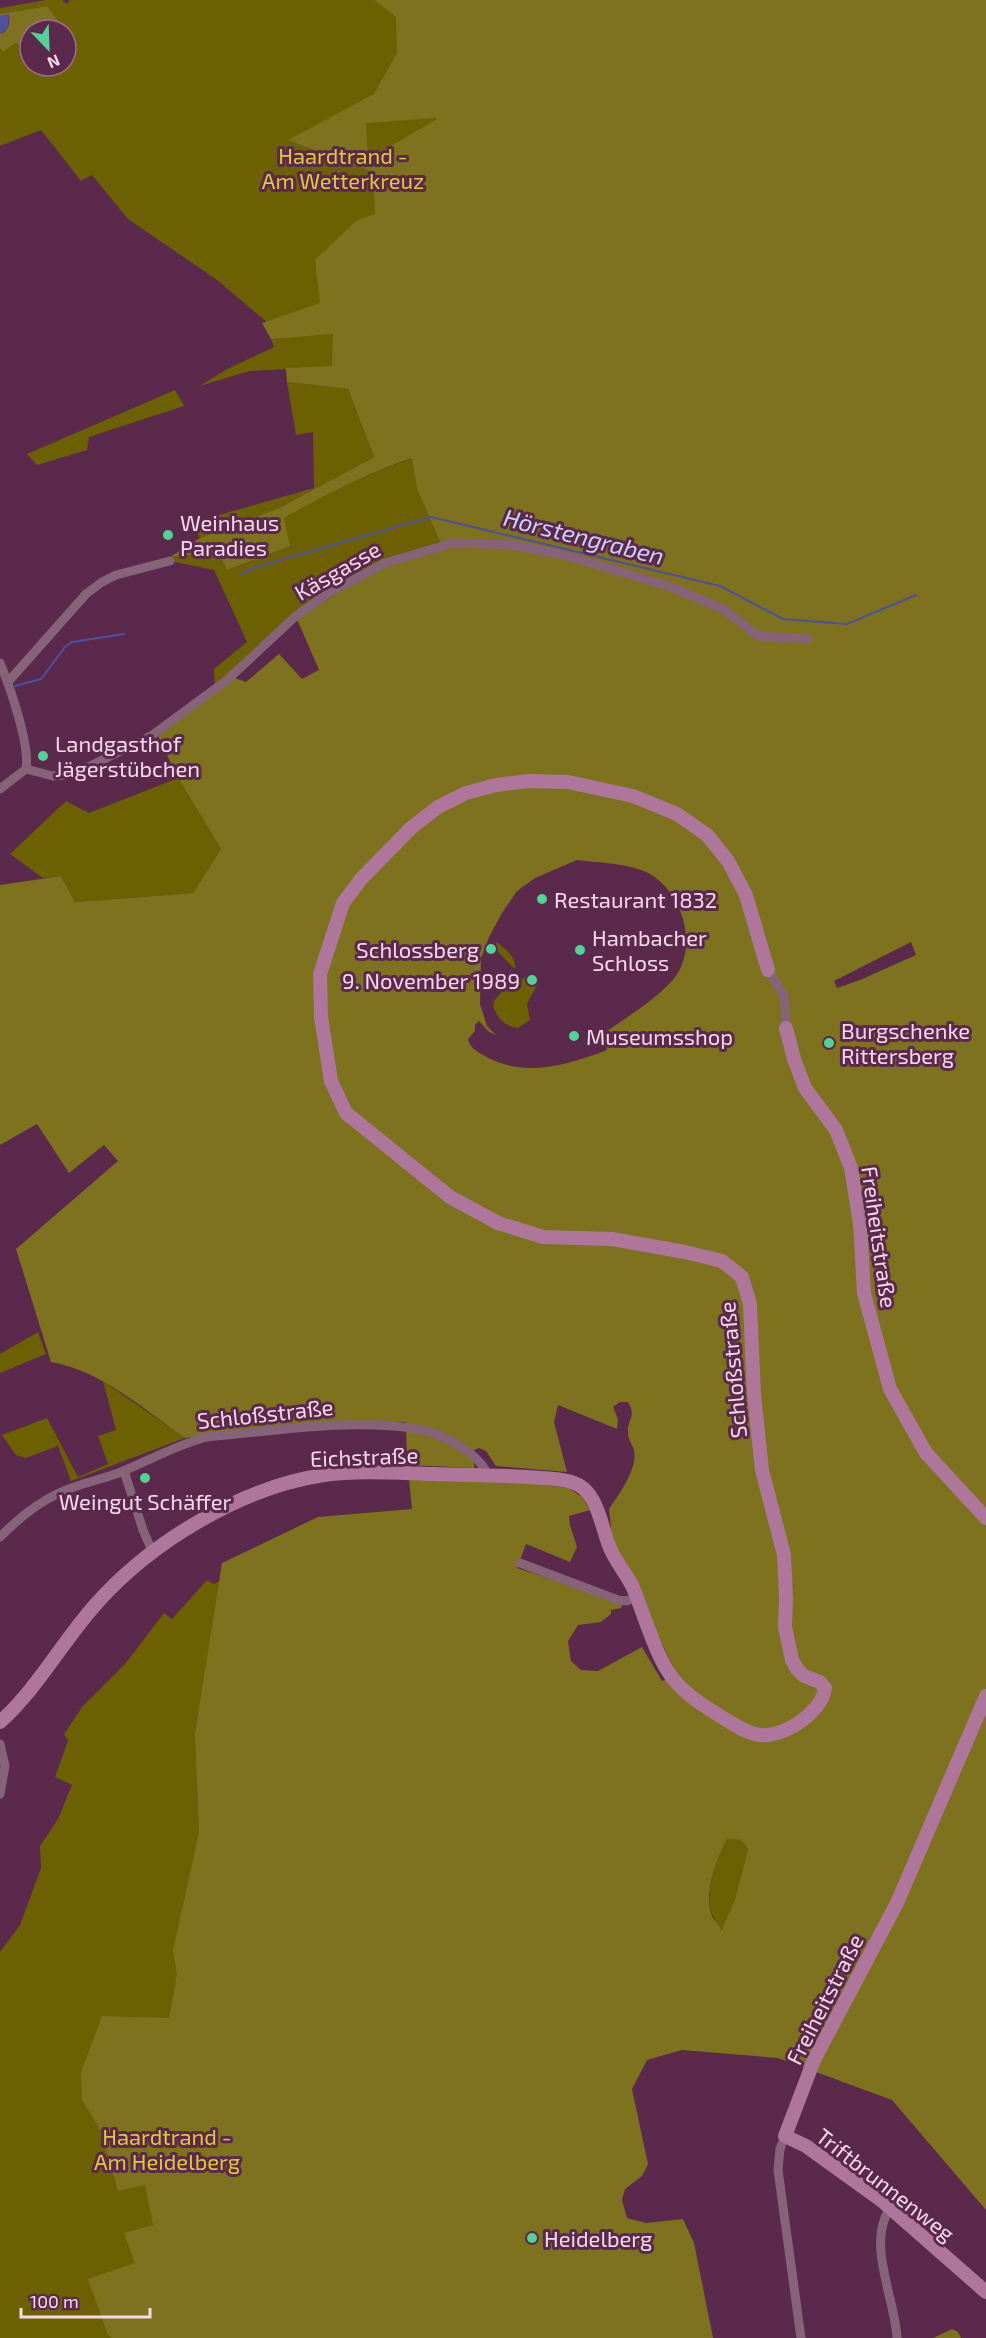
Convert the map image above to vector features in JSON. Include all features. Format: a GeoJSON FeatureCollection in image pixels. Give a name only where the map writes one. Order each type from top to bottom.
{"type":"FeatureCollection","features":[{"type":"Feature","properties":{"kind":"street","name":"Käsgasse"},"geometry":{"type":"LineString","coordinates":[[26,769],[53,776],[66,775],[80,771],[151,736],[227,680],[297,615],[329,593],[385,563],[453,543],[512,545],[564,555],[671,587],[723,609],[758,636],[808,639]]}},
{"type":"Feature","properties":{"kind":"street"},"geometry":{"type":"LineString","coordinates":[[8,682],[86,594],[102,582],[116,575],[170,561]]}},
{"type":"Feature","properties":{"kind":"street"},"geometry":{"type":"LineString","coordinates":[[0,663],[8,682],[27,754],[26,769],[0,789]]}},
{"type":"Feature","properties":{"kind":"street","name":"Schloßstraße"},"geometry":{"type":"LineString","coordinates":[[0,1537],[24,1513],[50,1497],[74,1486],[124,1471],[155,1455],[207,1437],[348,1425],[420,1429],[465,1449],[478,1460],[488,1476],[562,1480],[577,1484],[584,1489],[595,1506],[610,1547],[637,1597],[642,1616],[667,1671],[678,1684],[704,1707],[743,1730],[762,1736],[782,1731],[800,1722],[818,1704],[824,1695],[825,1688],[820,1682],[804,1676],[797,1669],[792,1660],[785,1627],[784,1555],[762,1470],[754,1395],[750,1304],[742,1277],[722,1261],[685,1252],[612,1239],[543,1237],[498,1223],[450,1197],[356,1122],[341,1105],[331,1081],[325,1050],[321,1017],[320,974],[343,903],[361,879],[411,828],[438,807],[466,793],[496,785],[529,781],[568,782],[633,796],[677,814],[707,836],[729,861],[746,895],[768,970],[782,991],[786,1021]]}},
{"type":"Feature","properties":{"kind":"street","name":"Freiheitstraße"},"geometry":{"type":"LineString","coordinates":[[786,1021],[796,1066],[805,1088],[836,1130],[848,1160],[860,1224],[864,1293],[890,1389],[926,1453],[986,1518]]}},
{"type":"Feature","properties":{"kind":"street"},"geometry":{"type":"LineString","coordinates":[[124,1471],[153,1553]]}},
{"type":"Feature","properties":{"kind":"street","name":"Eichstraße"},"geometry":{"type":"LineString","coordinates":[[0,1722],[29,1692],[96,1603],[153,1553],[213,1514],[242,1499],[283,1484],[326,1474],[488,1476]]}},
{"type":"Feature","properties":{"kind":"street"},"geometry":{"type":"LineString","coordinates":[[520,1563],[618,1600],[637,1597]]}},
{"type":"Feature","properties":{"kind":"street","name":"Freiheitstraße"},"geometry":{"type":"LineString","coordinates":[[801,2338],[780,2189],[778,2170],[780,2149],[814,2060],[897,1903],[986,1696]]}},
{"type":"Feature","properties":{"kind":"street"},"geometry":{"type":"LineString","coordinates":[[0,1744],[5,1766],[0,1794]]}},
{"type":"Feature","properties":{"kind":"street","name":"Triftbrunnenweg"},"geometry":{"type":"LineString","coordinates":[[785,2136],[806,2146],[986,2292]]}},
{"type":"Feature","properties":{"kind":"street"},"geometry":{"type":"LineString","coordinates":[[888,2212],[881,2234],[881,2246],[897,2338]]}},
{"type":"Feature","properties":{"kind":"green space","name":"Haardtrand - Am Wetterkreuz"},"geometry":{"type":"Polygon","coordinates":[[[46,0],[62,0],[67,4],[70,0],[591,0],[480,335],[328,367],[249,371],[200,386],[227,369],[274,347],[271,339],[283,338],[281,334],[217,280],[128,219],[92,175],[81,181],[41,130],[0,146],[0,48],[3,51],[18,41],[18,78],[78,78],[78,18],[44,18],[47,6],[0,14],[0,8],[46,0]]]}},
{"type":"Feature","properties":{"kind":"green space"},"geometry":{"type":"Polygon","coordinates":[[[374,0],[986,0],[986,2210],[892,2100],[778,2058],[682,2050],[647,2060],[632,2089],[648,2164],[642,2176],[625,2189],[622,2200],[627,2218],[646,2223],[683,2219],[694,2243],[713,2338],[112,2338],[107,2333],[88,2279],[135,2263],[124,2233],[153,2225],[145,2185],[118,2191],[101,2131],[82,2100],[81,2072],[102,2016],[169,2018],[177,1975],[173,1950],[199,1833],[195,1734],[222,1563],[318,1517],[412,1509],[409,1479],[513,1481],[568,1488],[582,1497],[590,1510],[569,1516],[577,1547],[570,1562],[526,1544],[517,1568],[623,1603],[621,1608],[611,1610],[611,1614],[601,1622],[578,1625],[568,1641],[571,1661],[581,1670],[598,1671],[642,1647],[662,1681],[677,1675],[612,1538],[609,1509],[627,1481],[634,1457],[634,1450],[628,1435],[632,1411],[628,1402],[620,1402],[613,1407],[618,1419],[617,1429],[558,1405],[554,1422],[567,1472],[496,1466],[486,1451],[479,1448],[474,1450],[474,1468],[407,1465],[406,1422],[349,1421],[185,1438],[105,1382],[70,1367],[51,1362],[16,1249],[118,1161],[104,1145],[69,1173],[37,1124],[0,1145],[0,885],[61,876],[75,902],[193,893],[221,849],[178,778],[158,736],[232,677],[246,682],[279,654],[302,679],[319,670],[297,619],[360,579],[440,542],[417,489],[412,458],[331,493],[284,518],[290,546],[227,570],[219,552],[170,557],[200,538],[279,508],[374,457],[348,389],[287,382],[286,368],[332,366],[333,334],[271,339],[262,323],[320,303],[315,260],[356,221],[375,214],[373,172],[288,140],[374,94],[397,53],[396,17],[374,0]],[[436,118],[366,123],[368,159],[437,119],[436,118]],[[577,860],[535,878],[517,891],[502,913],[489,937],[481,959],[480,1004],[487,1026],[497,1036],[488,1031],[479,1021],[475,1025],[475,1031],[468,1039],[473,1048],[487,1057],[516,1067],[531,1068],[561,1065],[605,1051],[607,1049],[604,1043],[594,1040],[653,999],[673,980],[684,958],[686,945],[682,917],[670,892],[661,882],[642,870],[577,860]],[[911,942],[834,981],[837,988],[916,955],[911,942]],[[727,1839],[712,1877],[709,1899],[713,1918],[722,1930],[735,1899],[748,1849],[741,1840],[727,1839]]]}},
{"type":"Feature","properties":{"kind":"green space"},"geometry":{"type":"Polygon","coordinates":[[[47,6],[56,18],[18,18],[18,44],[15,43],[3,52],[0,48],[0,34],[7,29],[9,15],[0,16],[0,14],[47,6]]]}},
{"type":"Feature","properties":{"kind":"green space"},"geometry":{"type":"Polygon","coordinates":[[[287,382],[348,389],[374,457],[279,508],[200,538],[191,523],[314,488],[313,432],[296,435],[287,382]]]}},
{"type":"Feature","properties":{"kind":"green space"},"geometry":{"type":"Polygon","coordinates":[[[175,390],[184,406],[89,437],[87,450],[37,465],[27,454],[175,390]]]}},
{"type":"Feature","properties":{"kind":"green space"},"geometry":{"type":"Polygon","coordinates":[[[413,458],[417,489],[440,542],[344,580],[215,687],[214,669],[247,642],[214,570],[170,561],[170,557],[220,552],[227,570],[289,546],[284,518],[363,478],[413,458]]]}},
{"type":"Feature","properties":{"kind":"green space"},"geometry":{"type":"Polygon","coordinates":[[[178,778],[221,849],[193,893],[75,902],[61,876],[43,878],[10,854],[66,801],[89,813],[178,778]]]}},
{"type":"Feature","properties":{"kind":"green space"},"geometry":{"type":"Polygon","coordinates":[[[497,942],[512,957],[515,969],[493,947],[497,942]]]}},
{"type":"Feature","properties":{"kind":"green space"},"geometry":{"type":"Polygon","coordinates":[[[530,975],[539,981],[527,1004],[530,1020],[518,1028],[509,1026],[497,1015],[493,1006],[494,1001],[515,976],[522,979],[530,975]]]}},
{"type":"Feature","properties":{"kind":"green space"},"geometry":{"type":"Polygon","coordinates":[[[38,1332],[46,1354],[0,1373],[0,1354],[38,1332]]]}},
{"type":"Feature","properties":{"kind":"green space"},"geometry":{"type":"Polygon","coordinates":[[[103,1381],[185,1438],[71,1481],[58,1446],[26,1458],[16,1455],[2,1435],[47,1418],[78,1477],[108,1464],[98,1436],[116,1430],[103,1381]]]}},
{"type":"Feature","properties":{"kind":"green space","name":"Haardtrand - Am Heidelberg"},"geometry":{"type":"Polygon","coordinates":[[[355,1514],[361,1519],[360,2338],[0,2338],[0,1952],[20,1925],[41,1868],[40,1846],[58,1819],[72,1785],[55,1777],[68,1741],[64,1734],[83,1706],[125,1664],[164,1613],[172,1619],[207,1580],[214,1584],[299,1538],[355,1514]]]}},
{"type":"Feature","properties":{"kind":"green space"},"geometry":{"type":"Polygon","coordinates":[[[727,1838],[741,1840],[748,1849],[735,1899],[723,1930],[714,1918],[711,1909],[710,1889],[715,1867],[727,1838]]]}},
{"type":"Feature","properties":{"kind":"green space"},"geometry":{"type":"Polygon","coordinates":[[[952,2329],[958,2332],[961,2338],[933,2338],[952,2329]]]}},
{"type":"Feature","properties":{"kind":"shaded area"},"geometry":{"type":"Polygon","coordinates":[[[9,14],[8,28],[0,34],[0,16],[9,14]]]}},
{"type":"Feature","properties":{"kind":"waterway","name":"Hörstengraben"},"geometry":{"type":"LineString","coordinates":[[240,575],[256,567],[431,517],[720,586],[783,619],[847,624],[916,595]]}},
{"type":"Feature","properties":{"kind":"waterway","name":"Hörstengraben"},"geometry":{"type":"LineString","coordinates":[[15,686],[41,679],[65,647],[72,642],[124,634]]}},
{"type":"Feature","properties":{"kind":"place","name":"Weinhaus Paradies"},"geometry":{"type":"Point","coordinates":[168,535]}},
{"type":"Feature","properties":{"kind":"place","name":"Landgasthof Jägerstübchen"},"geometry":{"type":"Point","coordinates":[43,756]}},
{"type":"Feature","properties":{"kind":"place","name":"Restaurant 1832"},"geometry":{"type":"Point","coordinates":[542,899]}},
{"type":"Feature","properties":{"kind":"place","name":"Schlossberg"},"geometry":{"type":"Point","coordinates":[491,949]}},
{"type":"Feature","properties":{"kind":"place","name":"Hambacher Schloss"},"geometry":{"type":"Point","coordinates":[580,950]}},
{"type":"Feature","properties":{"kind":"place","name":"9. November 1989"},"geometry":{"type":"Point","coordinates":[532,980]}},
{"type":"Feature","properties":{"kind":"place","name":"Museumsshop"},"geometry":{"type":"Point","coordinates":[574,1036]}},
{"type":"Feature","properties":{"kind":"place","name":"Burgschenke Rittersberg"},"geometry":{"type":"Point","coordinates":[829,1043]}},
{"type":"Feature","properties":{"kind":"place","name":"Weingut Schäffer"},"geometry":{"type":"Point","coordinates":[145,1478]}},
{"type":"Feature","properties":{"kind":"place","name":"Heidelberg"},"geometry":{"type":"Point","coordinates":[532,2238]}}]}
